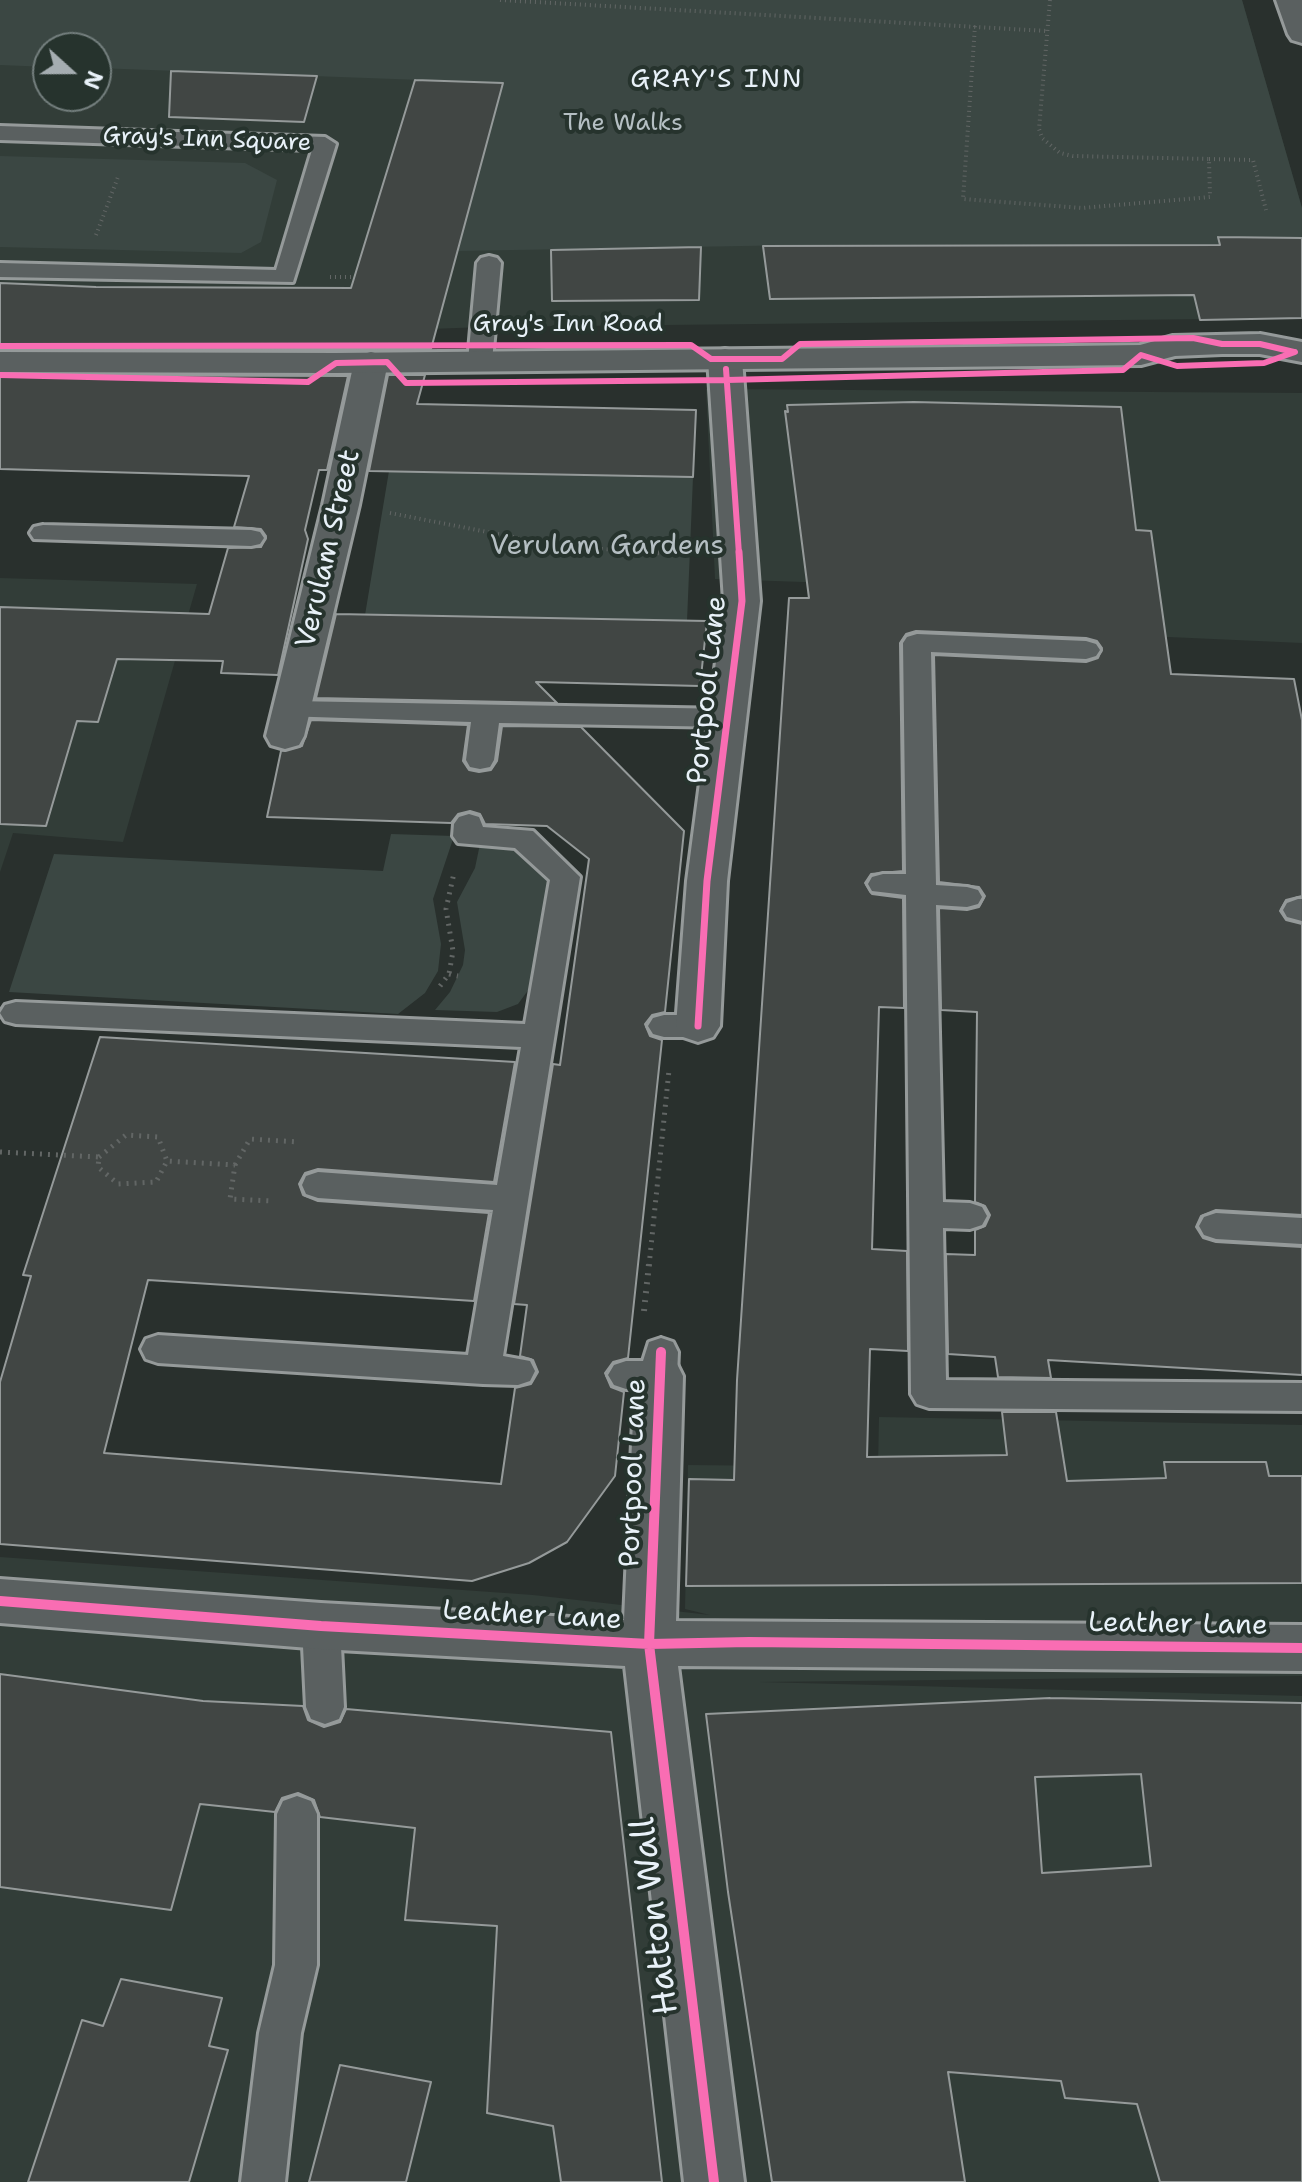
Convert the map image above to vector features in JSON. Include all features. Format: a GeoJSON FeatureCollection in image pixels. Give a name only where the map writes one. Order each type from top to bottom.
{"type":"FeatureCollection","features":[{"type":"Feature","properties":{"kind":"street"},"geometry":{"type":"LineString","coordinates":[[1290,0],[1302,34]]}},
{"type":"Feature","properties":{"kind":"street","name":"Gray's Inn Road"},"geometry":{"type":"LineString","coordinates":[[0,362],[1141,355],[1177,366],[1264,363],[1298,352]]}},
{"type":"Feature","properties":{"kind":"street","name":"Portpool Lane"},"geometry":{"type":"LineString","coordinates":[[678,1026],[707,881],[742,601],[725,359]]}},
{"type":"Feature","properties":{"kind":"street","name":"Verulam Street"},"geometry":{"type":"LineString","coordinates":[[289,723],[320,540],[371,362]]}},
{"type":"Feature","properties":{"kind":"street","name":"Portpool Lane"},"geometry":{"type":"LineString","coordinates":[[646,1370],[649,1644]]}},
{"type":"Feature","properties":{"kind":"street","name":"Leather Lane"},"geometry":{"type":"LineString","coordinates":[[0,1601],[321,1626],[649,1644],[749,1642],[1302,1648]]}},
{"type":"Feature","properties":{"kind":"street","name":"Hatton Wall"},"geometry":{"type":"LineString","coordinates":[[649,1644],[714,2182]]}},
{"type":"Feature","properties":{"kind":"lane","name":"Gray's Inn Square"},"geometry":{"type":"LineString","coordinates":[[0,133],[325,144],[285,277],[0,270]]}},
{"type":"Feature","properties":{"kind":"lane"},"geometry":{"type":"LineString","coordinates":[[480,361],[489,263]]}},
{"type":"Feature","properties":{"kind":"lane"},"geometry":{"type":"LineString","coordinates":[[43,533],[251,538]]}},
{"type":"Feature","properties":{"kind":"lane"},"geometry":{"type":"LineString","coordinates":[[1086,650],[917,643],[929,1394],[1302,1397]]}},
{"type":"Feature","properties":{"kind":"lane"},"geometry":{"type":"LineString","coordinates":[[289,723],[486,714],[729,718]]}},
{"type":"Feature","properties":{"kind":"lane"},"geometry":{"type":"LineString","coordinates":[[480,760],[486,714]]}},
{"type":"Feature","properties":{"kind":"lane"},"geometry":{"type":"LineString","coordinates":[[469,824],[468,836],[523,838],[565,877],[548,1027],[483,1370]]}},
{"type":"Feature","properties":{"kind":"lane"},"geometry":{"type":"LineString","coordinates":[[883,884],[967,897]]}},
{"type":"Feature","properties":{"kind":"lane"},"geometry":{"type":"LineString","coordinates":[[16,1013],[548,1027]]}},
{"type":"Feature","properties":{"kind":"lane"},"geometry":{"type":"LineString","coordinates":[[318,1185],[513,1199]]}},
{"type":"Feature","properties":{"kind":"lane"},"geometry":{"type":"LineString","coordinates":[[925,1215],[970,1216]]}},
{"type":"Feature","properties":{"kind":"lane"},"geometry":{"type":"LineString","coordinates":[[1216,1226],[1302,1231]]}},
{"type":"Feature","properties":{"kind":"lane"},"geometry":{"type":"LineString","coordinates":[[158,1349],[518,1371]]}},
{"type":"Feature","properties":{"kind":"lane"},"geometry":{"type":"LineString","coordinates":[[321,1626],[325,1707]]}},
{"type":"Feature","properties":{"kind":"lane"},"geometry":{"type":"LineString","coordinates":[[263,2182],[280,2033],[296,1965],[297,1814]]}},
{"type":"Feature","properties":{"kind":"path"},"geometry":{"type":"LineString","coordinates":[[500,0],[1047,31]]}},
{"type":"Feature","properties":{"kind":"path"},"geometry":{"type":"LineString","coordinates":[[1050,0],[1039,129],[1049,146],[1073,156],[1253,160],[1266,210]]}},
{"type":"Feature","properties":{"kind":"path"},"geometry":{"type":"LineString","coordinates":[[975,26],[963,199],[1082,208],[1210,197],[1209,159]]}},
{"type":"Feature","properties":{"kind":"path"},"geometry":{"type":"LineString","coordinates":[[81,272],[133,137]]}},
{"type":"Feature","properties":{"kind":"path"},"geometry":{"type":"LineString","coordinates":[[377,511],[559,546],[692,555]]}},
{"type":"Feature","properties":{"kind":"path"},"geometry":{"type":"LineString","coordinates":[[436,991],[449,974],[453,951],[446,909],[456,868]]}},
{"type":"Feature","properties":{"kind":"path"},"geometry":{"type":"LineString","coordinates":[[449,974],[458,976]]}},
{"type":"Feature","properties":{"kind":"path"},"geometry":{"type":"LineString","coordinates":[[646,1370],[678,1026]]}},
{"type":"Feature","properties":{"kind":"path"},"geometry":{"type":"LineString","coordinates":[[0,1152],[99,1157],[126,1135],[158,1137],[167,1161],[156,1182],[118,1184],[98,1167],[99,1157]]}},
{"type":"Feature","properties":{"kind":"path"},"geometry":{"type":"LineString","coordinates":[[167,1161],[235,1165],[230,1199],[314,1202],[318,1185]]}},
{"type":"Feature","properties":{"kind":"shaded area","name":"GRAY'S INN"},"geometry":{"type":"Polygon","coordinates":[[[0,0],[1242,0],[1302,208],[1302,318],[484,327],[348,332],[0,328],[0,0]]]}},
{"type":"Feature","properties":{"kind":"shaded area"},"geometry":{"type":"Polygon","coordinates":[[[706,389],[1302,393],[1302,643],[924,626],[921,586],[715,579],[706,389]]]}},
{"type":"Feature","properties":{"kind":"shaded area"},"geometry":{"type":"Polygon","coordinates":[[[0,578],[197,584],[123,842],[13,833],[0,872],[0,578]]]}},
{"type":"Feature","properties":{"kind":"shaded area"},"geometry":{"type":"Polygon","coordinates":[[[879,1417],[1302,1425],[1302,1676],[760,1682],[1302,1696],[1302,2182],[0,2182],[0,1557],[533,1595],[710,1615],[685,1609],[688,1465],[878,1467],[879,1417]]]}},
{"type":"Feature","properties":{"kind":"green space","name":"The Walks"},"geometry":{"type":"Polygon","coordinates":[[[0,0],[1242,0],[1302,208],[1302,238],[1218,237],[1224,263],[1156,245],[800,245],[457,251],[502,83],[112,69],[112,32],[32,32],[32,66],[0,65],[0,0]]]}},
{"type":"Feature","properties":{"kind":"green space"},"geometry":{"type":"Polygon","coordinates":[[[0,156],[245,163],[277,180],[261,242],[241,253],[0,247],[0,156]]]}},
{"type":"Feature","properties":{"kind":"green space","name":"Verulam Gardens"},"geometry":{"type":"Polygon","coordinates":[[[389,471],[693,477],[687,621],[365,615],[389,471]]]}},
{"type":"Feature","properties":{"kind":"green space"},"geometry":{"type":"Polygon","coordinates":[[[391,834],[454,836],[433,899],[441,944],[438,971],[425,993],[398,1014],[9,992],[54,854],[383,871],[391,834]]]}},
{"type":"Feature","properties":{"kind":"green space"},"geometry":{"type":"Polygon","coordinates":[[[480,844],[508,845],[549,883],[532,985],[518,1004],[497,1012],[435,1010],[450,992],[463,965],[465,950],[457,902],[475,868],[480,844]]]}},
{"type":"Feature","properties":{"kind":"building"},"geometry":{"type":"Polygon","coordinates":[[[171,71],[317,76],[304,122],[169,117],[171,71]]]}},
{"type":"Feature","properties":{"kind":"building"},"geometry":{"type":"Polygon","coordinates":[[[415,80],[503,83],[431,349],[0,349],[0,283],[96,287],[351,288],[415,80]]]}},
{"type":"Feature","properties":{"kind":"building"},"geometry":{"type":"Polygon","coordinates":[[[1218,237],[1302,238],[1302,318],[1200,320],[1194,295],[770,299],[763,246],[1220,245],[1218,237]]]}},
{"type":"Feature","properties":{"kind":"building"},"geometry":{"type":"Polygon","coordinates":[[[701,247],[699,300],[552,301],[551,250],[701,247]]]}},
{"type":"Feature","properties":{"kind":"building"},"geometry":{"type":"Polygon","coordinates":[[[0,375],[348,376],[327,470],[319,470],[305,530],[308,539],[278,675],[221,673],[223,661],[117,659],[98,722],[77,721],[46,826],[0,824],[0,607],[209,614],[228,548],[261,547],[266,536],[261,529],[234,527],[249,476],[0,469],[0,375]]]}},
{"type":"Feature","properties":{"kind":"building"},"geometry":{"type":"Polygon","coordinates":[[[388,375],[425,375],[417,404],[696,410],[693,477],[369,471],[388,375]]]}},
{"type":"Feature","properties":{"kind":"building"},"geometry":{"type":"Polygon","coordinates":[[[914,402],[1121,407],[1136,530],[1151,531],[1171,674],[1294,679],[1302,720],[1302,896],[1286,900],[1280,911],[1286,920],[1302,924],[1302,1215],[1216,1210],[1201,1216],[1196,1227],[1203,1238],[1216,1242],[1302,1247],[1302,1375],[1048,1360],[1051,1378],[998,1377],[995,1357],[948,1354],[946,1254],[975,1255],[975,1230],[985,1226],[990,1215],[985,1206],[975,1202],[977,1012],[941,1010],[939,908],[967,910],[979,907],[985,896],[979,887],[939,882],[934,655],[1086,662],[1098,658],[1102,648],[1097,641],[1086,638],[916,631],[906,634],[900,643],[903,871],[871,874],[865,883],[872,894],[903,898],[904,1008],[879,1007],[872,1249],[907,1251],[908,1351],[870,1349],[867,1457],[1007,1455],[1002,1412],[1056,1412],[1067,1481],[1166,1478],[1164,1462],[1266,1462],[1269,1476],[1302,1476],[1302,1583],[686,1586],[689,1479],[734,1480],[737,1380],[789,598],[809,598],[785,411],[788,412],[787,405],[914,402]]]}},
{"type":"Feature","properties":{"kind":"building"},"geometry":{"type":"Polygon","coordinates":[[[336,614],[707,621],[700,686],[536,682],[557,703],[316,698],[336,614]]]}},
{"type":"Feature","properties":{"kind":"building"},"geometry":{"type":"Polygon","coordinates":[[[311,720],[468,725],[463,761],[469,770],[479,772],[491,770],[497,761],[502,726],[581,727],[684,831],[665,1012],[652,1015],[645,1024],[650,1036],[662,1040],[628,1358],[613,1362],[605,1373],[611,1387],[624,1392],[615,1476],[567,1542],[529,1563],[472,1581],[0,1544],[0,1382],[31,1276],[23,1275],[100,1037],[515,1062],[494,1182],[318,1169],[305,1173],[299,1184],[303,1195],[318,1201],[489,1213],[474,1301],[148,1280],[104,1453],[501,1484],[515,1388],[531,1384],[538,1372],[533,1360],[520,1356],[527,1305],[514,1304],[553,1064],[560,1065],[589,859],[547,826],[485,824],[480,814],[470,811],[458,814],[451,823],[267,817],[281,751],[302,746],[311,720]]]}},
{"type":"Feature","properties":{"kind":"building"},"geometry":{"type":"Polygon","coordinates":[[[0,1674],[203,1701],[303,1706],[308,1720],[324,1727],[340,1722],[346,1709],[611,1732],[662,2182],[561,2182],[553,2126],[487,2113],[497,1926],[405,1920],[415,1828],[320,1817],[314,1800],[298,1793],[282,1798],[275,1812],[200,1804],[171,1910],[0,1887],[0,1674]]]}},
{"type":"Feature","properties":{"kind":"building"},"geometry":{"type":"Polygon","coordinates":[[[1050,1698],[1302,1703],[1302,2182],[1160,2182],[1137,2104],[1065,2098],[1061,2081],[948,2072],[965,2182],[772,2182],[728,1892],[706,1714],[1050,1698]],[[1141,1774],[1035,1777],[1042,1873],[1151,1866],[1141,1774]]]}},
{"type":"Feature","properties":{"kind":"building"},"geometry":{"type":"Polygon","coordinates":[[[121,1979],[222,1998],[209,2046],[228,2050],[189,2182],[28,2182],[82,2020],[103,2026],[121,1979]]]}},
{"type":"Feature","properties":{"kind":"building"},"geometry":{"type":"Polygon","coordinates":[[[340,2065],[431,2082],[406,2182],[309,2182],[340,2065]]]}},
{"type":"Feature","properties":{"kind":"cycle path"},"geometry":{"type":"LineString","coordinates":[[0,346],[691,345],[711,359],[782,359],[800,344],[1193,338],[1222,344],[1260,344],[1294,352]]}},
{"type":"Feature","properties":{"kind":"cycle path"},"geometry":{"type":"LineString","coordinates":[[0,375],[308,382],[336,363],[387,362],[406,383],[727,380],[1123,370],[1141,355],[1177,366],[1264,363],[1295,352]]}},
{"type":"Feature","properties":{"kind":"cycle path"},"geometry":{"type":"LineString","coordinates":[[698,1026],[707,881],[742,601],[726,369]]}},
{"type":"Feature","properties":{"kind":"cycle path"},"geometry":{"type":"LineString","coordinates":[[661,1352],[649,1644],[714,2182]]}},
{"type":"Feature","properties":{"kind":"cycle path"},"geometry":{"type":"LineString","coordinates":[[0,1601],[321,1626],[649,1644],[749,1642],[1302,1648]]}},
{"type":"Feature","properties":{"kind":"district","name":"GRAY'S INN"},"geometry":{"type":"Point","coordinates":[717,80]}}]}
